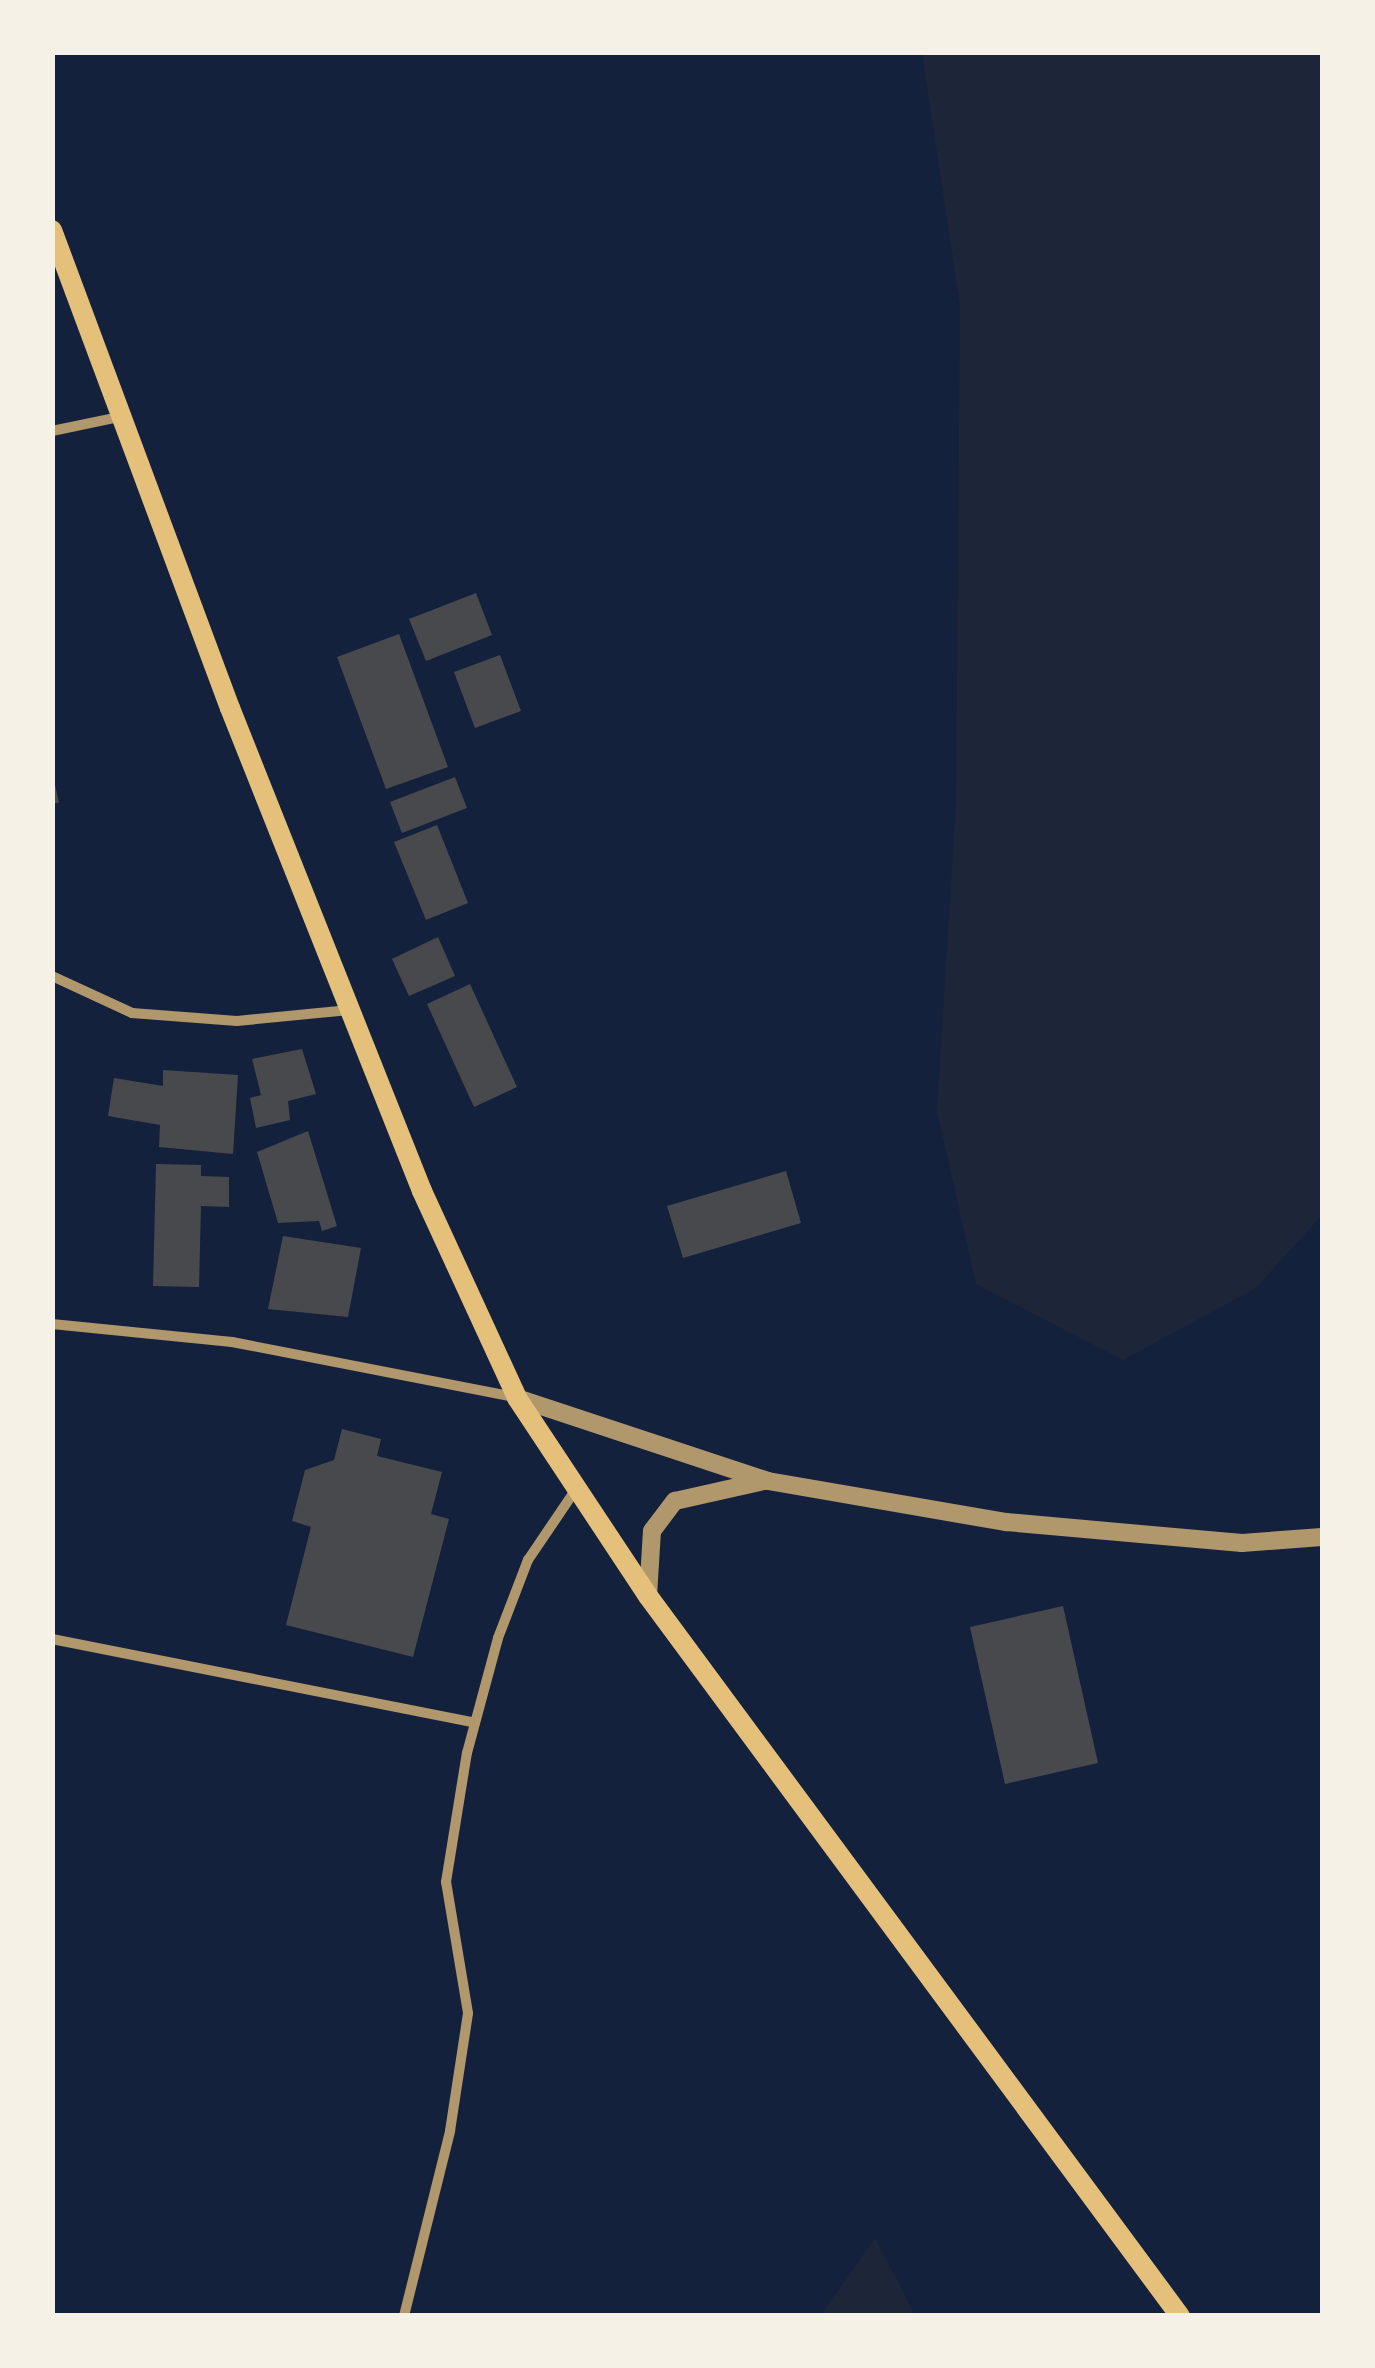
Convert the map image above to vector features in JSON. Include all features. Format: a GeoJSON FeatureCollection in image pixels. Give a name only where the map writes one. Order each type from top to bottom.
{"type":"FeatureCollection","features":[{"type":"Feature","properties":{"kind":"main road"},"geometry":{"type":"LineString","coordinates":[[52,230],[119,417],[422,1191],[518,1398],[648,1596],[1180,2316]]}},
{"type":"Feature","properties":{"kind":"street"},"geometry":{"type":"LineString","coordinates":[[52,431],[119,417]]}},
{"type":"Feature","properties":{"kind":"street"},"geometry":{"type":"LineString","coordinates":[[52,976],[132,1013],[237,1021],[350,1010]]}},
{"type":"Feature","properties":{"kind":"street"},"geometry":{"type":"LineString","coordinates":[[52,1324],[232,1342],[518,1398],[768,1481],[1006,1522],[1242,1543],[1322,1537]]}},
{"type":"Feature","properties":{"kind":"street"},"geometry":{"type":"LineString","coordinates":[[648,1596],[652,1531],[675,1501],[768,1481]]}},
{"type":"Feature","properties":{"kind":"street"},"geometry":{"type":"LineString","coordinates":[[404,2316],[450,2131],[468,2012],[446,1882],[475,1723],[528,1560],[576,1488]]}},
{"type":"Feature","properties":{"kind":"street"},"geometry":{"type":"LineString","coordinates":[[52,1639],[475,1723]]}},
{"type":"Feature","properties":{"kind":"shaded area"},"geometry":{"type":"Polygon","coordinates":[[[922,53],[1322,53],[1322,1215],[1256,1288],[1123,1360],[976,1284],[937,1111],[956,804],[960,305],[922,53]]]}},
{"type":"Feature","properties":{"kind":"shaded area"},"geometry":{"type":"Polygon","coordinates":[[[875,2238],[915,2315],[821,2315],[875,2238]]]}},
{"type":"Feature","properties":{"kind":"building"},"geometry":{"type":"Polygon","coordinates":[[[476,593],[492,635],[426,661],[409,619],[476,593]]]}},
{"type":"Feature","properties":{"kind":"building"},"geometry":{"type":"Polygon","coordinates":[[[399,634],[448,767],[386,789],[337,657],[399,634]]]}},
{"type":"Feature","properties":{"kind":"building"},"geometry":{"type":"Polygon","coordinates":[[[500,655],[521,711],[475,728],[454,672],[500,655]]]}},
{"type":"Feature","properties":{"kind":"building"},"geometry":{"type":"Polygon","coordinates":[[[52,771],[59,803],[52,803],[52,771]]]}},
{"type":"Feature","properties":{"kind":"building"},"geometry":{"type":"Polygon","coordinates":[[[455,777],[467,808],[402,833],[390,802],[455,777]]]}},
{"type":"Feature","properties":{"kind":"building"},"geometry":{"type":"Polygon","coordinates":[[[437,825],[468,903],[426,920],[394,842],[437,825]]]}},
{"type":"Feature","properties":{"kind":"building"},"geometry":{"type":"Polygon","coordinates":[[[438,937],[455,976],[409,996],[392,959],[438,937]]]}},
{"type":"Feature","properties":{"kind":"building"},"geometry":{"type":"Polygon","coordinates":[[[470,984],[517,1087],[474,1107],[427,1004],[470,984]]]}},
{"type":"Feature","properties":{"kind":"building"},"geometry":{"type":"Polygon","coordinates":[[[302,1049],[316,1094],[288,1101],[290,1120],[256,1128],[250,1098],[261,1095],[252,1059],[302,1049]]]}},
{"type":"Feature","properties":{"kind":"building"},"geometry":{"type":"Polygon","coordinates":[[[163,1070],[238,1075],[233,1154],[159,1147],[160,1125],[108,1116],[114,1078],[163,1086],[163,1070]]]}},
{"type":"Feature","properties":{"kind":"building"},"geometry":{"type":"Polygon","coordinates":[[[308,1131],[337,1226],[322,1231],[319,1221],[278,1223],[257,1152],[308,1131]]]}},
{"type":"Feature","properties":{"kind":"building"},"geometry":{"type":"Polygon","coordinates":[[[156,1164],[201,1165],[201,1176],[229,1177],[229,1207],[201,1206],[199,1287],[153,1286],[156,1164]]]}},
{"type":"Feature","properties":{"kind":"building"},"geometry":{"type":"Polygon","coordinates":[[[786,1171],[801,1223],[683,1258],[667,1206],[786,1171]]]}},
{"type":"Feature","properties":{"kind":"building"},"geometry":{"type":"Polygon","coordinates":[[[283,1236],[361,1248],[348,1317],[268,1309],[283,1236]]]}},
{"type":"Feature","properties":{"kind":"building"},"geometry":{"type":"Polygon","coordinates":[[[342,1429],[381,1439],[377,1456],[442,1472],[431,1514],[449,1519],[413,1657],[286,1625],[311,1527],[292,1521],[305,1470],[334,1460],[342,1429]]]}},
{"type":"Feature","properties":{"kind":"building"},"geometry":{"type":"Polygon","coordinates":[[[1063,1606],[1098,1763],[1005,1784],[970,1627],[1063,1606]]]}}]}
